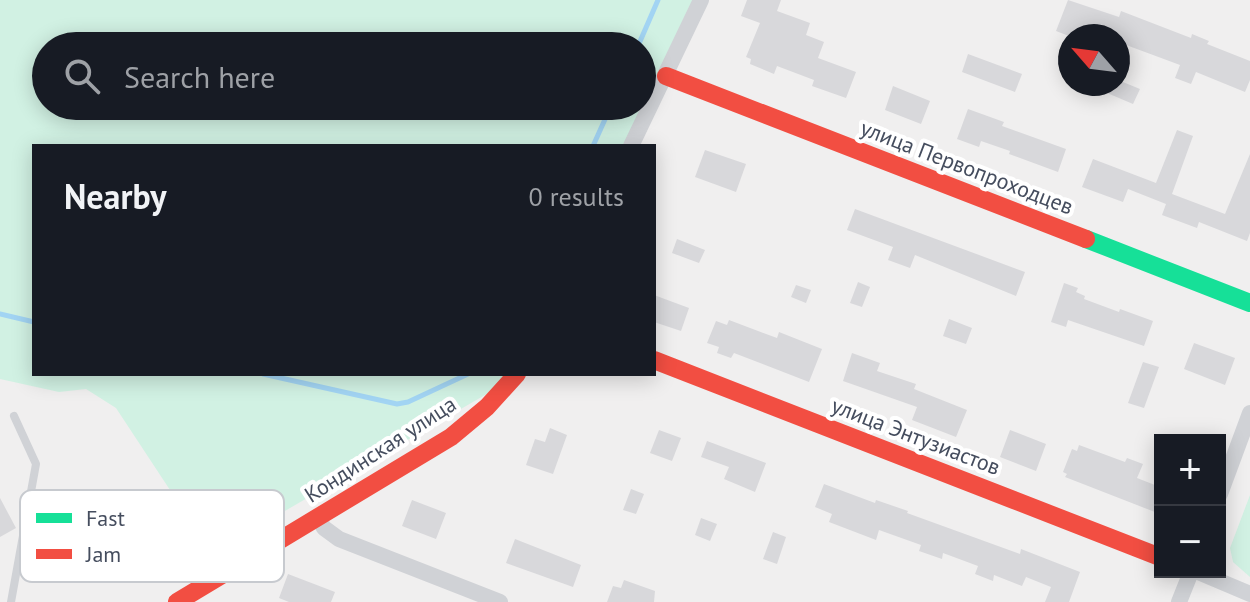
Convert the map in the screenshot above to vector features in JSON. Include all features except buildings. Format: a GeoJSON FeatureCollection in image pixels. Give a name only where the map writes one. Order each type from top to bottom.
{"type":"FeatureCollection","features":[{"type":"Feature","properties":{"kind":"street"},"geometry":{"type":"LineString","coordinates":[[656,96],[701,0]]}},
{"type":"Feature","properties":{"kind":"street","name":"улица Первопроходцев"},"geometry":{"type":"LineString","coordinates":[[666,76],[1250,303]]}},
{"type":"Feature","properties":{"kind":"street"},"geometry":{"type":"LineString","coordinates":[[632,144],[644,120]]}},
{"type":"Feature","properties":{"kind":"street","name":"улица Энтузиастов"},"geometry":{"type":"LineString","coordinates":[[656,361],[1154,555]]}},
{"type":"Feature","properties":{"kind":"street","name":"Кондинская улица"},"geometry":{"type":"LineString","coordinates":[[284,538],[451,437],[487,407],[515,376]]}},
{"type":"Feature","properties":{"kind":"street"},"geometry":{"type":"LineString","coordinates":[[1226,478],[1250,413]]}},
{"type":"Feature","properties":{"kind":"street"},"geometry":{"type":"LineString","coordinates":[[318,518],[331,535],[339,539],[500,602]]}},
{"type":"Feature","properties":{"kind":"street"},"geometry":{"type":"LineString","coordinates":[[1179,602],[1189,578]]}},
{"type":"Feature","properties":{"kind":"street"},"geometry":{"type":"LineString","coordinates":[[1212,578],[1250,594]]}},
{"type":"Feature","properties":{"kind":"street","name":"Кондинская улица"},"geometry":{"type":"LineString","coordinates":[[177,602],[211,582]]}},
{"type":"Feature","properties":{"kind":"lane"},"geometry":{"type":"LineString","coordinates":[[14,416],[36,464],[31,490]]}},
{"type":"Feature","properties":{"kind":"lane"},"geometry":{"type":"LineString","coordinates":[[11,602],[20,552]]}},
{"type":"Feature","properties":{"kind":"green space"},"geometry":{"type":"Polygon","coordinates":[[[0,0],[694,0],[656,97],[656,32],[32,32],[32,120],[647,120],[638,144],[32,144],[32,376],[518,376],[284,511],[284,490],[170,490],[116,408],[86,389],[59,392],[0,379],[0,0]]]}},
{"type":"Feature","properties":{"kind":"green space"},"geometry":{"type":"Polygon","coordinates":[[[1250,495],[1250,577],[1233,562],[1230,548],[1250,495]]]}},
{"type":"Feature","properties":{"kind":"waterway"},"geometry":{"type":"LineString","coordinates":[[644,32],[658,0]]}},
{"type":"Feature","properties":{"kind":"waterway"},"geometry":{"type":"LineString","coordinates":[[594,144],[605,120]]}},
{"type":"Feature","properties":{"kind":"waterway"},"geometry":{"type":"LineString","coordinates":[[0,314],[32,322]]}},
{"type":"Feature","properties":{"kind":"waterway"},"geometry":{"type":"LineString","coordinates":[[272,376],[397,404],[408,402],[464,376]]}},
{"type":"Feature","properties":{"kind":"traffic: fast"},"geometry":{"type":"LineString","coordinates":[[1086,239],[1250,303]]}},
{"type":"Feature","properties":{"kind":"traffic: jam"},"geometry":{"type":"LineString","coordinates":[[666,76],[1086,239]]}},
{"type":"Feature","properties":{"kind":"traffic: jam"},"geometry":{"type":"LineString","coordinates":[[656,361],[1154,555]]}},
{"type":"Feature","properties":{"kind":"traffic: jam"},"geometry":{"type":"LineString","coordinates":[[284,538],[451,437],[487,407],[515,376]]}},
{"type":"Feature","properties":{"kind":"traffic: jam"},"geometry":{"type":"LineString","coordinates":[[177,602],[210,582]]}}]}
